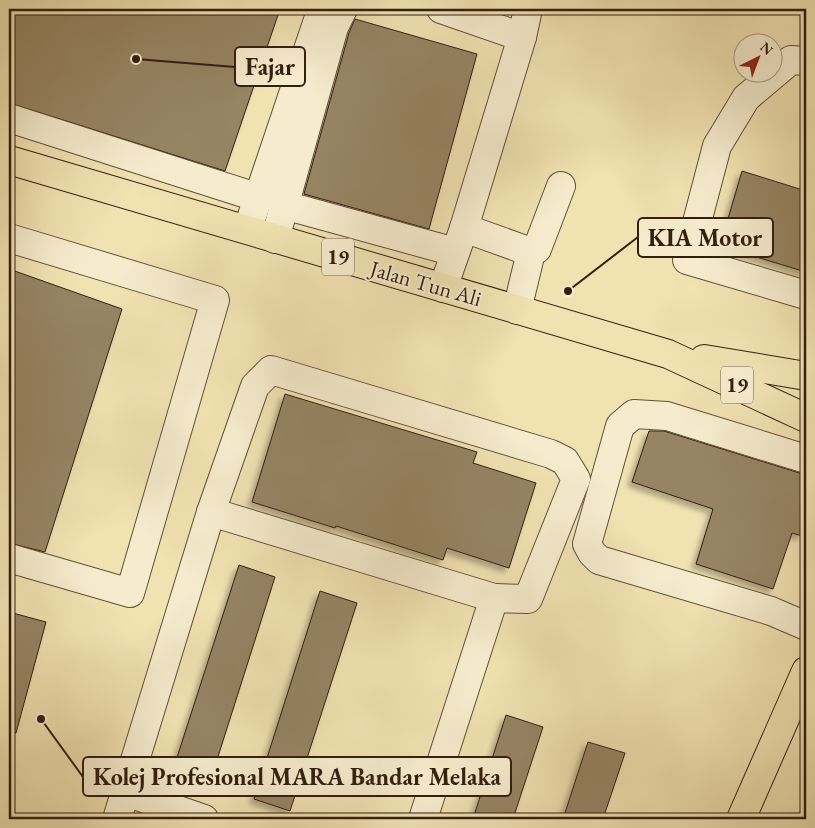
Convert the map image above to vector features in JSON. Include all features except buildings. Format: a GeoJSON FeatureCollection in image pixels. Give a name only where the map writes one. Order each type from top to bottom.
{"type":"FeatureCollection","features":[{"type":"Feature","properties":{"kind":"main road","name":"Jalan Tun Ali"},"geometry":{"type":"LineString","coordinates":[[9,160],[668,354],[806,418]]}},
{"type":"Feature","properties":{"kind":"main road","name":"19"},"geometry":{"type":"LineString","coordinates":[[668,354],[806,376]]}},
{"type":"Feature","properties":{"kind":"main road"},"geometry":{"type":"LineString","coordinates":[[741,819],[806,671]]}},
{"type":"Feature","properties":{"kind":"lane"},"geometry":{"type":"LineString","coordinates":[[275,239],[271,201],[322,9]]}},
{"type":"Feature","properties":{"kind":"lane"},"geometry":{"type":"LineString","coordinates":[[247,230],[271,201],[334,27],[343,9]]}},
{"type":"Feature","properties":{"kind":"lane"},"geometry":{"type":"LineString","coordinates":[[441,9],[522,38]]}},
{"type":"Feature","properties":{"kind":"lane"},"geometry":{"type":"LineString","coordinates":[[443,288],[460,240],[522,38],[528,9]]}},
{"type":"Feature","properties":{"kind":"lane"},"geometry":{"type":"LineString","coordinates":[[806,61],[791,60],[746,98],[717,146],[687,260],[806,296]]}},
{"type":"Feature","properties":{"kind":"lane"},"geometry":{"type":"LineString","coordinates":[[9,118],[271,201],[460,240],[531,252],[537,249],[561,186]]}},
{"type":"Feature","properties":{"kind":"lane"},"geometry":{"type":"LineString","coordinates":[[9,238],[215,300],[130,593],[9,558]]}},
{"type":"Feature","properties":{"kind":"lane"},"geometry":{"type":"LineString","coordinates":[[517,310],[531,252]]}},
{"type":"Feature","properties":{"kind":"lane"},"geometry":{"type":"LineString","coordinates":[[117,819],[211,512],[254,386],[271,370],[551,454],[564,461],[576,479],[528,599],[494,598],[211,512]]}},
{"type":"Feature","properties":{"kind":"lane"},"geometry":{"type":"LineString","coordinates":[[806,459],[667,416],[634,414],[620,426],[587,544],[599,560],[771,611],[806,626]]}},
{"type":"Feature","properties":{"kind":"lane"},"geometry":{"type":"LineString","coordinates":[[423,819],[494,598]]}},
{"type":"Feature","properties":{"kind":"lane"},"geometry":{"type":"LineString","coordinates":[[126,792],[204,819]]}},
{"type":"Feature","properties":{"kind":"place","name":"Fajar"},"geometry":{"type":"Point","coordinates":[136,59]}},
{"type":"Feature","properties":{"kind":"place","name":"KIA Motor"},"geometry":{"type":"Point","coordinates":[568,291]}},
{"type":"Feature","properties":{"kind":"place","name":"Kolej Profesional MARA Bandar Melaka"},"geometry":{"type":"Point","coordinates":[41,719]}}]}
